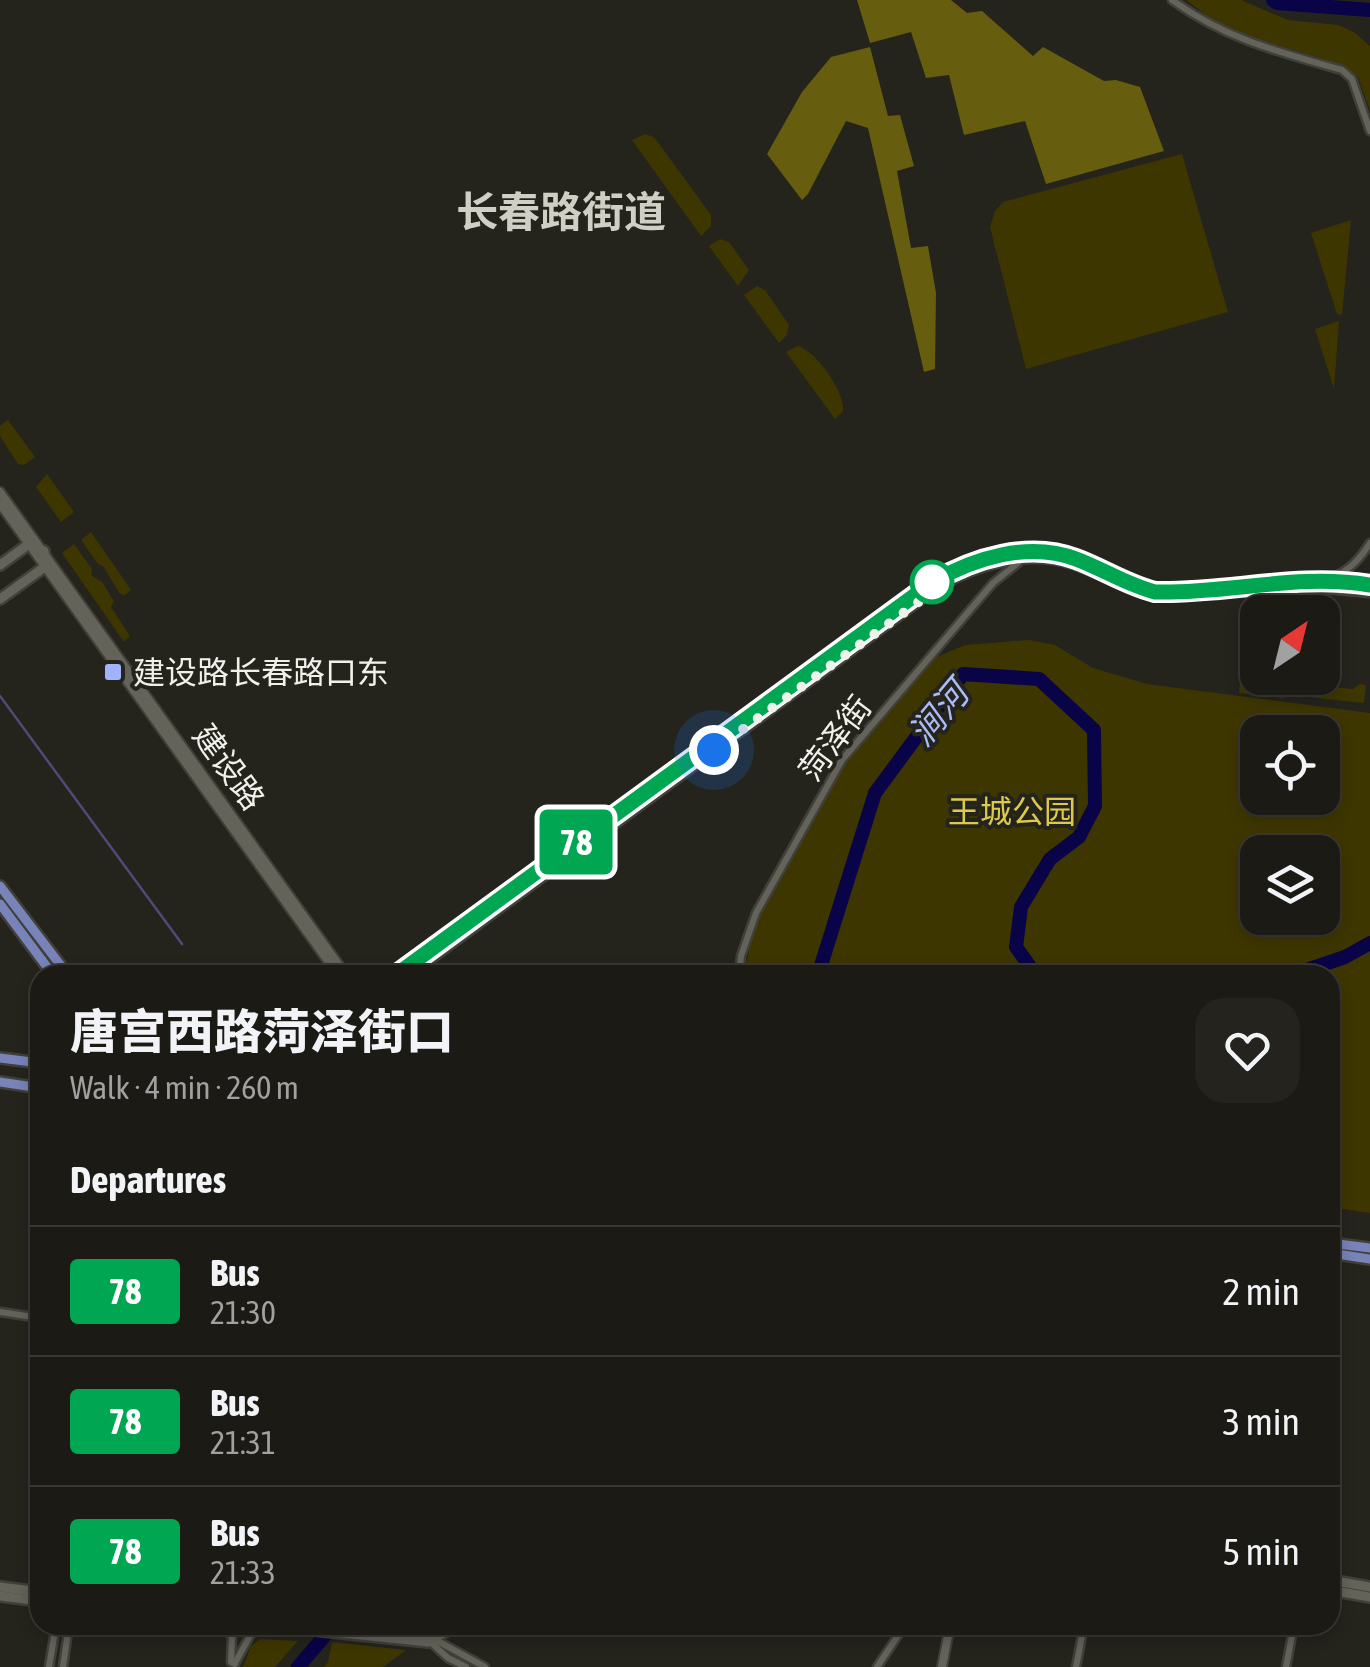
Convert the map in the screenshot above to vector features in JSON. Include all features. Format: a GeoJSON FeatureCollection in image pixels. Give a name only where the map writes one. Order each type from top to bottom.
{"type":"FeatureCollection","features":[{"type":"Feature","properties":{"kind":"main road"},"geometry":{"type":"LineString","coordinates":[[0,566],[30,544],[44,551],[46,566],[0,599]]}},
{"type":"Feature","properties":{"kind":"main road"},"geometry":{"type":"LineString","coordinates":[[0,886],[60,965]]}},
{"type":"Feature","properties":{"kind":"main road"},"geometry":{"type":"LineString","coordinates":[[0,904],[46,965]]}},
{"type":"Feature","properties":{"kind":"main road"},"geometry":{"type":"LineString","coordinates":[[0,1058],[30,1062]]}},
{"type":"Feature","properties":{"kind":"main road"},"geometry":{"type":"LineString","coordinates":[[0,1082],[30,1086]]}},
{"type":"Feature","properties":{"kind":"main road"},"geometry":{"type":"LineString","coordinates":[[1340,1244],[1370,1248]]}},
{"type":"Feature","properties":{"kind":"main road"},"geometry":{"type":"LineString","coordinates":[[1340,1254],[1370,1259]]}},
{"type":"Feature","properties":{"kind":"main road"},"geometry":{"type":"LineString","coordinates":[[1340,1582],[1370,1587]]}},
{"type":"Feature","properties":{"kind":"main road"},"geometry":{"type":"LineString","coordinates":[[0,1587],[30,1591]]}},
{"type":"Feature","properties":{"kind":"main road"},"geometry":{"type":"LineString","coordinates":[[1340,1592],[1370,1597]]}},
{"type":"Feature","properties":{"kind":"main road"},"geometry":{"type":"LineString","coordinates":[[0,1596],[30,1600]]}},
{"type":"Feature","properties":{"kind":"street"},"geometry":{"type":"LineString","coordinates":[[1172,0],[1197,18],[1245,42],[1342,70],[1352,79],[1370,131]]}},
{"type":"Feature","properties":{"kind":"street","name":"建设路"},"geometry":{"type":"LineString","coordinates":[[0,492],[335,965]]}},
{"type":"Feature","properties":{"kind":"street","name":"建设路"},"geometry":{"type":"LineString","coordinates":[[0,504],[335,965]]}},
{"type":"Feature","properties":{"kind":"street"},"geometry":{"type":"LineString","coordinates":[[424,965],[962,574],[988,566],[1049,559],[1073,565],[1137,594],[1154,596],[1327,584],[1351,566],[1370,543]]}},
{"type":"Feature","properties":{"kind":"street"},"geometry":{"type":"LineString","coordinates":[[410,965],[740,721],[958,567],[986,558],[1050,551],[1155,592],[1370,585]]}},
{"type":"Feature","properties":{"kind":"street","name":"菏泽街"},"geometry":{"type":"LineString","coordinates":[[741,965],[756,912],[842,760],[993,583],[1020,561]]}},
{"type":"Feature","properties":{"kind":"street"},"geometry":{"type":"LineString","coordinates":[[1354,586],[1370,593]]}},
{"type":"Feature","properties":{"kind":"street"},"geometry":{"type":"LineString","coordinates":[[0,1312],[30,1316]]}},
{"type":"Feature","properties":{"kind":"street"},"geometry":{"type":"LineString","coordinates":[[48,1667],[54,1635]]}},
{"type":"Feature","properties":{"kind":"street"},"geometry":{"type":"LineString","coordinates":[[63,1667],[67,1635]]}},
{"type":"Feature","properties":{"kind":"street"},"geometry":{"type":"LineString","coordinates":[[231,1635],[233,1664],[250,1635]]}},
{"type":"Feature","properties":{"kind":"street"},"geometry":{"type":"LineString","coordinates":[[432,1635],[466,1667]]}},
{"type":"Feature","properties":{"kind":"street"},"geometry":{"type":"LineString","coordinates":[[433,1635],[486,1667]]}},
{"type":"Feature","properties":{"kind":"street"},"geometry":{"type":"LineString","coordinates":[[877,1667],[897,1635]]}},
{"type":"Feature","properties":{"kind":"street"},"geometry":{"type":"LineString","coordinates":[[944,1667],[950,1635]]}},
{"type":"Feature","properties":{"kind":"street"},"geometry":{"type":"LineString","coordinates":[[1076,1667],[1082,1635]]}},
{"type":"Feature","properties":{"kind":"street"},"geometry":{"type":"LineString","coordinates":[[1286,1667],[1292,1635]]}},
{"type":"Feature","properties":{"kind":"green space"},"geometry":{"type":"Polygon","coordinates":[[[1186,0],[1241,0],[1288,20],[1338,25],[1354,32],[1370,46],[1370,111],[1358,77],[1343,65],[1244,35],[1186,0]]]}},
{"type":"Feature","properties":{"kind":"green space"},"geometry":{"type":"Polygon","coordinates":[[[645,134],[654,137],[711,215],[711,226],[701,236],[632,140],[645,134]]]}},
{"type":"Feature","properties":{"kind":"green space"},"geometry":{"type":"Polygon","coordinates":[[[1182,154],[1228,312],[1026,369],[990,227],[995,211],[1003,202],[1182,154]]]}},
{"type":"Feature","properties":{"kind":"green space"},"geometry":{"type":"Polygon","coordinates":[[[1351,220],[1342,315],[1337,314],[1311,233],[1351,220]]]}},
{"type":"Feature","properties":{"kind":"green space"},"geometry":{"type":"Polygon","coordinates":[[[720,239],[729,242],[749,270],[738,286],[709,246],[720,239]]]}},
{"type":"Feature","properties":{"kind":"green space"},"geometry":{"type":"Polygon","coordinates":[[[757,286],[765,290],[789,325],[787,335],[779,343],[744,295],[757,286]]]}},
{"type":"Feature","properties":{"kind":"green space"},"geometry":{"type":"Polygon","coordinates":[[[1339,321],[1334,389],[1315,329],[1339,321]]]}},
{"type":"Feature","properties":{"kind":"green space"},"geometry":{"type":"Polygon","coordinates":[[[798,346],[821,364],[834,383],[843,411],[835,419],[786,352],[798,346]]]}},
{"type":"Feature","properties":{"kind":"green space"},"geometry":{"type":"Polygon","coordinates":[[[8,420],[35,457],[24,465],[18,464],[0,436],[0,426],[8,420]]]}},
{"type":"Feature","properties":{"kind":"green space"},"geometry":{"type":"Polygon","coordinates":[[[47,474],[74,512],[61,522],[36,487],[47,474]]]}},
{"type":"Feature","properties":{"kind":"green space"},"geometry":{"type":"Polygon","coordinates":[[[91,532],[131,590],[125,595],[120,594],[81,540],[91,532]]]}},
{"type":"Feature","properties":{"kind":"green space"},"geometry":{"type":"Polygon","coordinates":[[[74,544],[92,569],[91,575],[102,582],[114,601],[111,607],[130,636],[124,642],[62,553],[74,544]]]}},
{"type":"Feature","properties":{"kind":"green space","name":"王城公园"},"geometry":{"type":"Polygon","coordinates":[[[1029,640],[1055,645],[1093,668],[1147,684],[1370,713],[1370,1213],[1340,1208],[1340,965],[746,965],[768,890],[867,725],[920,664],[965,645],[1029,640]]]}},
{"type":"Feature","properties":{"kind":"green space"},"geometry":{"type":"Polygon","coordinates":[[[1366,685],[1364,703],[1307,697],[1340,695],[1340,688],[1366,685]]]}},
{"type":"Feature","properties":{"kind":"green space"},"geometry":{"type":"Polygon","coordinates":[[[260,1639],[298,1641],[275,1667],[243,1667],[251,1646],[260,1639]]]}},
{"type":"Feature","properties":{"kind":"green space"},"geometry":{"type":"Polygon","coordinates":[[[332,1642],[406,1650],[383,1667],[324,1667],[332,1642]]]}},
{"type":"Feature","properties":{"kind":"shaded area"},"geometry":{"type":"Polygon","coordinates":[[[857,0],[951,0],[967,13],[982,11],[1033,56],[1043,47],[1104,81],[1140,87],[1164,151],[1046,184],[1025,121],[964,135],[949,75],[926,78],[911,32],[870,43],[857,0]]]}},
{"type":"Feature","properties":{"kind":"shaded area"},"geometry":{"type":"Polygon","coordinates":[[[870,47],[888,116],[900,115],[914,166],[897,171],[911,248],[928,246],[936,293],[935,369],[924,372],[868,128],[846,121],[802,200],[767,154],[802,92],[831,57],[870,47]]]}},
{"type":"Feature","properties":{"kind":"waterway","name":"涧河"},"geometry":{"type":"LineString","coordinates":[[1273,0],[1370,10]]}},
{"type":"Feature","properties":{"kind":"waterway","name":"涧河"},"geometry":{"type":"LineString","coordinates":[[821,965],[875,793],[963,674],[1039,679],[1094,730],[1095,806],[1079,837],[1050,859],[1021,907],[1016,947],[1029,965]]}},
{"type":"Feature","properties":{"kind":"waterway"},"geometry":{"type":"LineString","coordinates":[[0,696],[182,944]]}},
{"type":"Feature","properties":{"kind":"waterway","name":"涧河"},"geometry":{"type":"LineString","coordinates":[[1321,965],[1370,943]]}},
{"type":"Feature","properties":{"kind":"waterway","name":"涧河"},"geometry":{"type":"LineString","coordinates":[[298,1667],[325,1635]]}},
{"type":"Feature","properties":{"kind":"bus line","name":"78"},"geometry":{"type":"LineString","coordinates":[[410,965],[740,721],[958,567],[986,558],[1050,551],[1155,592],[1289,580],[1370,585]]}},
{"type":"Feature","properties":{"kind":"place","name":"建设路长春路口东"},"geometry":{"type":"Point","coordinates":[113,672]}},
{"type":"Feature","properties":{"kind":"district","name":"长春路街道"},"geometry":{"type":"Point","coordinates":[561,212]}},
{"type":"Feature","properties":{"kind":"route"},"geometry":{"type":"LineString","coordinates":[[714,750],[938,588],[932,582]]}}]}
